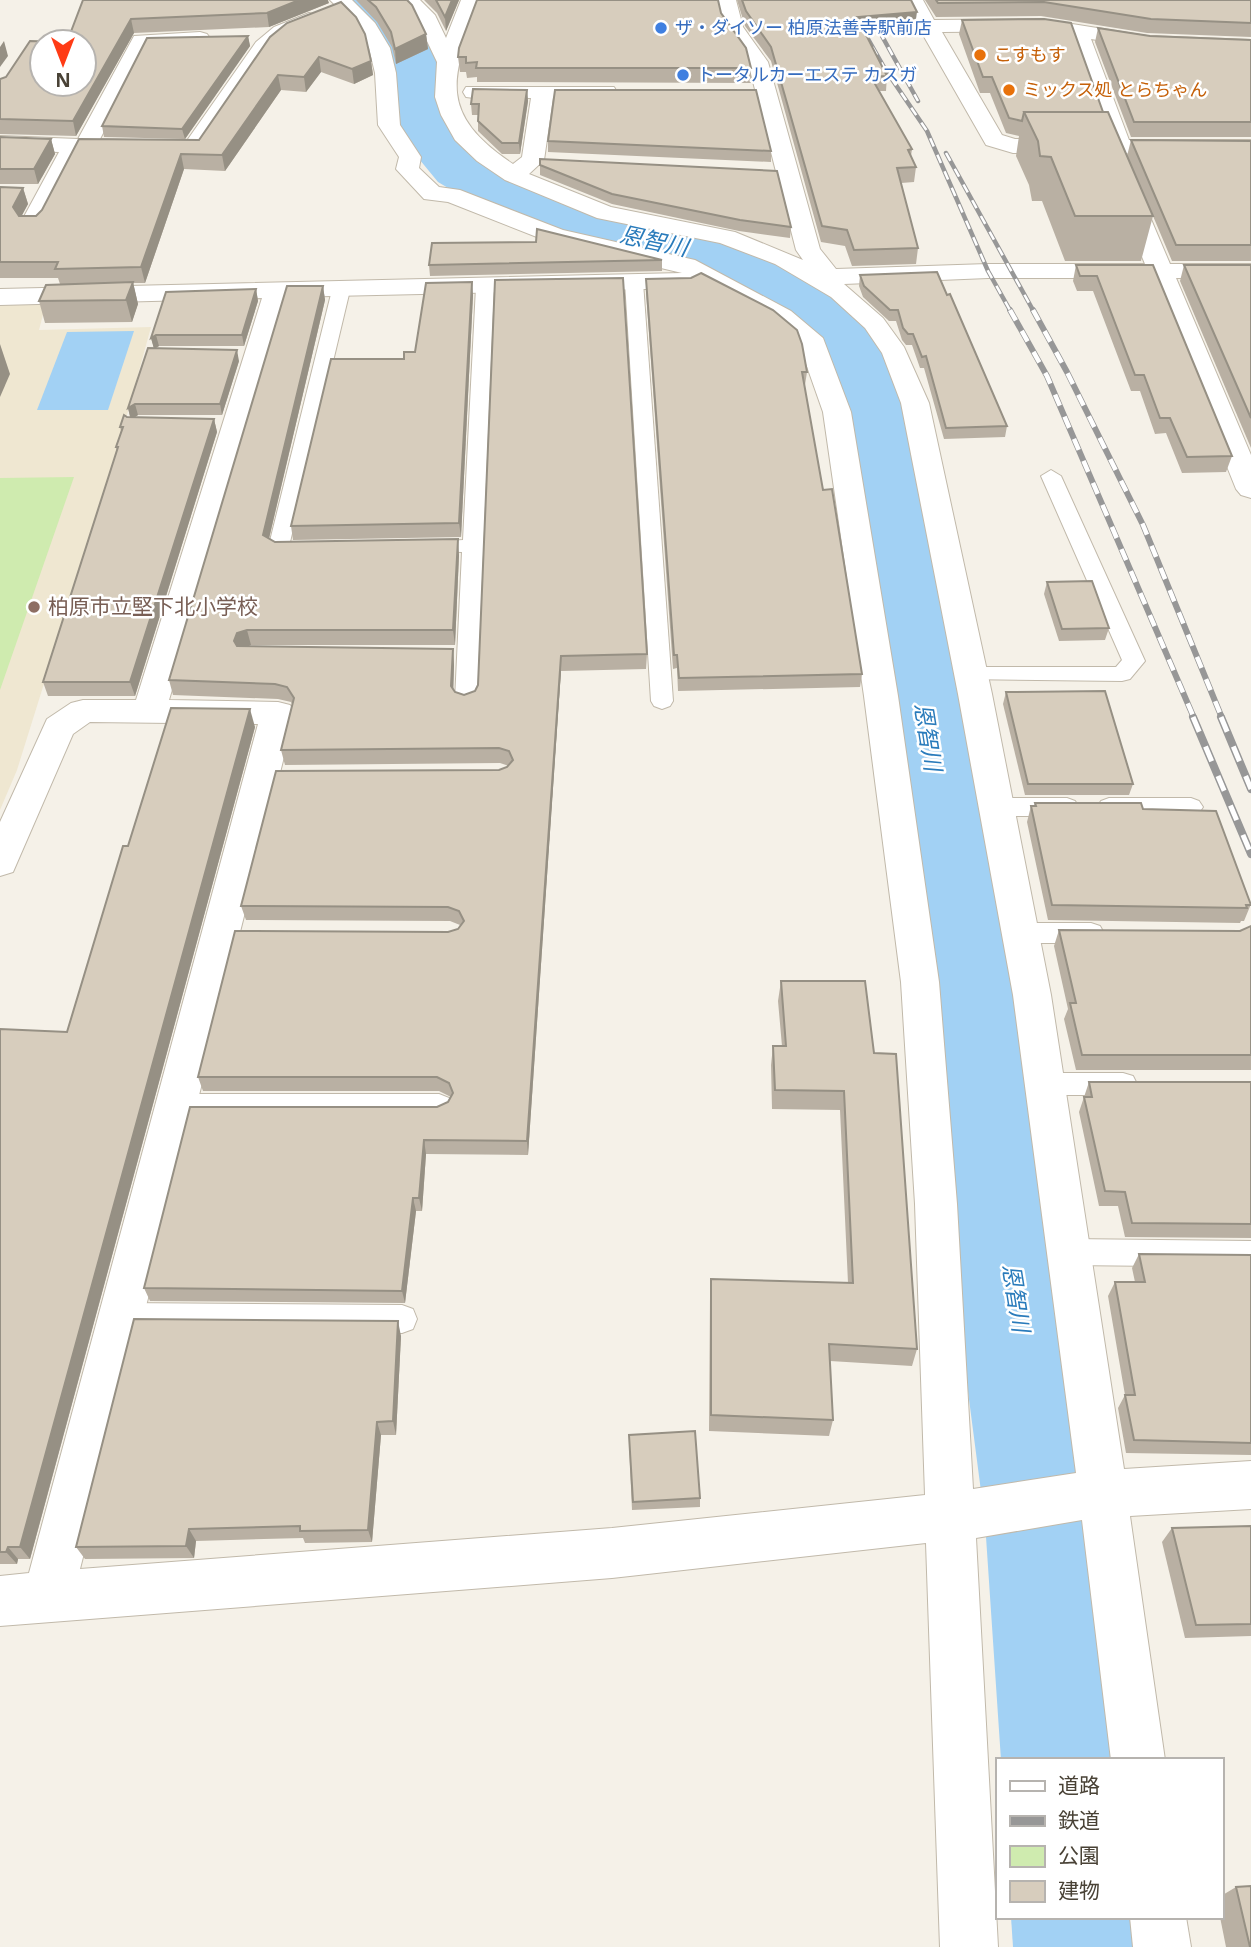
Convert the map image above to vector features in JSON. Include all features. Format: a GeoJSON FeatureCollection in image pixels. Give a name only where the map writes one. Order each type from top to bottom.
{"type":"FeatureCollection","features":[{"type":"Feature","properties":{"kind":"street"},"geometry":{"type":"LineString","coordinates":[[408,0],[425,15],[447,77],[452,115],[463,135],[485,156],[523,168],[605,213],[726,237],[789,258],[834,285],[874,323],[895,353],[915,403],[971,674],[1020,933],[1069,1252],[1096,1494],[1138,1758]]}},
{"type":"Feature","properties":{"kind":"street"},"geometry":{"type":"LineString","coordinates":[[447,77],[471,0]]}},
{"type":"Feature","properties":{"kind":"street"},"geometry":{"type":"LineString","coordinates":[[726,0],[733,26],[758,62],[788,173],[789,258]]}},
{"type":"Feature","properties":{"kind":"street"},"geometry":{"type":"LineString","coordinates":[[913,0],[994,140],[1013,146],[1251,146]]}},
{"type":"Feature","properties":{"kind":"street"},"geometry":{"type":"LineString","coordinates":[[1005,0],[1009,23]]}},
{"type":"Feature","properties":{"kind":"street"},"geometry":{"type":"LineString","coordinates":[[0,143],[192,149],[263,46],[293,26],[343,3],[370,26],[379,45],[387,66],[387,104],[391,130],[410,157],[407,169],[432,194],[453,195],[556,236],[686,265],[782,316],[810,338],[837,412],[881,696],[920,982],[936,1204],[965,1514],[963,1807],[969,1947]]}},
{"type":"Feature","properties":{"kind":"street"},"geometry":{"type":"LineString","coordinates":[[928,26],[1009,23],[1041,25],[1147,42],[1251,46]]}},
{"type":"Feature","properties":{"kind":"street"},"geometry":{"type":"LineString","coordinates":[[1078,31],[1115,146],[1161,271],[1251,489]]}},
{"type":"Feature","properties":{"kind":"street"},"geometry":{"type":"LineString","coordinates":[[248,37],[275,36]]}},
{"type":"Feature","properties":{"kind":"street"},"geometry":{"type":"LineString","coordinates":[[32,224],[141,40],[221,38]]}},
{"type":"Feature","properties":{"kind":"street"},"geometry":{"type":"LineString","coordinates":[[447,77],[543,92],[627,92]]}},
{"type":"Feature","properties":{"kind":"street"},"geometry":{"type":"LineString","coordinates":[[523,168],[543,92]]}},
{"type":"Feature","properties":{"kind":"street"},"geometry":{"type":"LineString","coordinates":[[738,92],[766,92]]}},
{"type":"Feature","properties":{"kind":"street"},"geometry":{"type":"LineString","coordinates":[[523,168],[560,161]]}},
{"type":"Feature","properties":{"kind":"street"},"geometry":{"type":"LineString","coordinates":[[761,172],[788,173]]}},
{"type":"Feature","properties":{"kind":"street"},"geometry":{"type":"LineString","coordinates":[[24,194],[48,194]]}},
{"type":"Feature","properties":{"kind":"street"},"geometry":{"type":"LineString","coordinates":[[0,297],[485,287],[715,279],[789,258]]}},
{"type":"Feature","properties":{"kind":"street"},"geometry":{"type":"LineString","coordinates":[[834,285],[988,271],[1251,271]]}},
{"type":"Feature","properties":{"kind":"street"},"geometry":{"type":"LineString","coordinates":[[149,711],[224,424],[245,354],[276,292]]}},
{"type":"Feature","properties":{"kind":"street"},"geometry":{"type":"LineString","coordinates":[[1219,414],[1251,414]]}},
{"type":"Feature","properties":{"kind":"street"},"geometry":{"type":"LineString","coordinates":[[0,863],[59,727],[83,711],[278,713],[275,776],[234,933],[175,1106],[48,1597]]}},
{"type":"Feature","properties":{"kind":"street"},"geometry":{"type":"LineString","coordinates":[[0,1601],[612,1553],[965,1514],[1096,1494],[1251,1485]]}},
{"type":"Feature","properties":{"kind":"street"},"geometry":{"type":"LineString","coordinates":[[1158,1919],[1162,1947]]}},
{"type":"Feature","properties":{"kind":"lane"},"geometry":{"type":"LineString","coordinates":[[634,282],[662,701]]}},
{"type":"Feature","properties":{"kind":"lane"},"geometry":{"type":"LineString","coordinates":[[466,700],[485,287]]}},
{"type":"Feature","properties":{"kind":"lane"},"geometry":{"type":"LineString","coordinates":[[320,548],[278,549],[341,290]]}},
{"type":"Feature","properties":{"kind":"lane"},"geometry":{"type":"LineString","coordinates":[[971,674],[1122,674],[1134,661],[1051,477]]}},
{"type":"Feature","properties":{"kind":"lane"},"geometry":{"type":"LineString","coordinates":[[403,547],[472,546]]}},
{"type":"Feature","properties":{"kind":"lane"},"geometry":{"type":"LineString","coordinates":[[440,655],[467,655]]}},
{"type":"Feature","properties":{"kind":"lane"},"geometry":{"type":"LineString","coordinates":[[996,807],[1191,807]]}},
{"type":"Feature","properties":{"kind":"lane"},"geometry":{"type":"LineString","coordinates":[[1020,933],[1113,933]]}},
{"type":"Feature","properties":{"kind":"lane"},"geometry":{"type":"LineString","coordinates":[[1045,1084],[1155,1084]]}},
{"type":"Feature","properties":{"kind":"lane"},"geometry":{"type":"LineString","coordinates":[[175,1106],[439,1107]]}},
{"type":"Feature","properties":{"kind":"lane"},"geometry":{"type":"LineString","coordinates":[[1069,1252],[1251,1254]]}},
{"type":"Feature","properties":{"kind":"lane"},"geometry":{"type":"LineString","coordinates":[[120,1317],[402,1319]]}},
{"type":"Feature","properties":{"kind":"shaded area","name":"柏原市立堅下北小学校"},"geometry":{"type":"Polygon","coordinates":[[[46,303],[39,330],[151,327],[119,444],[17,770],[0,810],[0,305],[46,303]]]}},
{"type":"Feature","properties":{"kind":"green space"},"geometry":{"type":"Polygon","coordinates":[[[74,477],[0,690],[0,478],[74,477]]]}},
{"type":"Feature","properties":{"kind":"water"},"geometry":{"type":"Polygon","coordinates":[[[134,331],[108,410],[37,410],[67,332],[134,331]]]}},
{"type":"Feature","properties":{"kind":"building"},"geometry":{"type":"Polygon","coordinates":[[[83,0],[299,0],[267,13],[131,19],[98,77],[98,28],[72,28],[83,0]]]}},
{"type":"Feature","properties":{"kind":"building"},"geometry":{"type":"Polygon","coordinates":[[[368,0],[407,0],[426,34],[395,49],[391,32],[376,7],[368,0]]]}},
{"type":"Feature","properties":{"kind":"building"},"geometry":{"type":"Polygon","coordinates":[[[436,0],[452,0],[445,17],[436,0]]]}},
{"type":"Feature","properties":{"kind":"building"},"geometry":{"type":"Polygon","coordinates":[[[477,0],[718,0],[721,13],[746,48],[751,68],[476,68],[477,62],[466,63],[466,57],[458,57],[477,0]]]}},
{"type":"Feature","properties":{"kind":"building"},"geometry":{"type":"Polygon","coordinates":[[[742,0],[911,0],[917,12],[857,17],[887,76],[871,77],[912,149],[908,150],[916,167],[897,168],[918,248],[854,250],[847,230],[822,226],[771,47],[746,11],[742,0]]]}},
{"type":"Feature","properties":{"kind":"building"},"geometry":{"type":"Polygon","coordinates":[[[936,0],[1251,0],[1251,23],[1151,19],[1044,2],[938,3],[936,0]]]}},
{"type":"Feature","properties":{"kind":"building"},"geometry":{"type":"Polygon","coordinates":[[[341,2],[356,17],[365,34],[371,61],[352,69],[319,57],[304,77],[278,75],[222,155],[181,154],[141,267],[55,269],[58,262],[0,262],[0,187],[23,188],[13,207],[19,216],[36,216],[42,210],[79,139],[199,140],[270,37],[287,23],[341,2]]]}},
{"type":"Feature","properties":{"kind":"building"},"geometry":{"type":"Polygon","coordinates":[[[1044,19],[1071,23],[1103,112],[1024,112],[1022,121],[1009,118],[992,77],[983,77],[962,20],[1044,19]]]}},
{"type":"Feature","properties":{"kind":"building"},"geometry":{"type":"Polygon","coordinates":[[[1098,28],[1150,36],[1251,40],[1251,122],[1134,122],[1098,28]]]}},
{"type":"Feature","properties":{"kind":"building"},"geometry":{"type":"Polygon","coordinates":[[[248,36],[182,129],[102,126],[147,38],[248,36]]]}},
{"type":"Feature","properties":{"kind":"building"},"geometry":{"type":"Polygon","coordinates":[[[28,44],[28,98],[86,98],[73,121],[0,119],[0,79],[6,77],[28,44]]]}},
{"type":"Feature","properties":{"kind":"building"},"geometry":{"type":"Polygon","coordinates":[[[473,89],[527,90],[519,143],[502,143],[478,121],[479,104],[471,104],[473,89]]]}},
{"type":"Feature","properties":{"kind":"building"},"geometry":{"type":"Polygon","coordinates":[[[555,90],[756,90],[771,151],[548,141],[555,90]]]}},
{"type":"Feature","properties":{"kind":"building"},"geometry":{"type":"Polygon","coordinates":[[[1024,112],[1108,112],[1153,216],[1075,216],[1051,157],[1040,156],[1038,141],[1024,112]]]}},
{"type":"Feature","properties":{"kind":"building"},"geometry":{"type":"Polygon","coordinates":[[[0,137],[51,139],[34,169],[0,169],[0,137]]]}},
{"type":"Feature","properties":{"kind":"building"},"geometry":{"type":"Polygon","coordinates":[[[1131,140],[1251,141],[1251,245],[1176,245],[1131,140]]]}},
{"type":"Feature","properties":{"kind":"building"},"geometry":{"type":"Polygon","coordinates":[[[540,159],[777,171],[791,227],[740,220],[612,194],[540,165],[540,159]]]}},
{"type":"Feature","properties":{"kind":"building"},"geometry":{"type":"Polygon","coordinates":[[[537,229],[662,260],[429,265],[432,243],[536,242],[537,229]]]}},
{"type":"Feature","properties":{"kind":"building"},"geometry":{"type":"Polygon","coordinates":[[[1076,265],[1153,265],[1232,456],[1187,457],[1170,418],[1160,418],[1144,375],[1135,375],[1097,276],[1080,276],[1076,265]]]}},
{"type":"Feature","properties":{"kind":"building"},"geometry":{"type":"Polygon","coordinates":[[[1184,265],[1251,265],[1251,418],[1184,265]]]}},
{"type":"Feature","properties":{"kind":"building"},"geometry":{"type":"Polygon","coordinates":[[[937,272],[947,295],[950,294],[1007,426],[946,428],[926,356],[922,357],[913,334],[908,334],[903,328],[898,310],[890,310],[864,286],[860,275],[937,272]]]}},
{"type":"Feature","properties":{"kind":"building"},"geometry":{"type":"Polygon","coordinates":[[[701,273],[773,310],[797,330],[807,372],[802,372],[823,490],[832,489],[862,674],[679,678],[677,655],[674,655],[646,279],[691,278],[701,273]]]}},
{"type":"Feature","properties":{"kind":"building"},"geometry":{"type":"Polygon","coordinates":[[[623,278],[647,654],[561,656],[527,1141],[424,1140],[419,1198],[413,1198],[402,1291],[144,1288],[190,1107],[437,1107],[448,1102],[453,1093],[449,1083],[437,1077],[198,1077],[235,931],[448,932],[458,929],[464,921],[459,911],[448,907],[241,906],[276,771],[499,770],[507,767],[513,760],[509,751],[499,748],[281,750],[294,698],[287,687],[275,684],[169,680],[287,286],[323,286],[263,535],[275,542],[458,539],[453,630],[247,630],[237,633],[234,641],[237,646],[453,649],[451,686],[455,692],[464,695],[475,691],[478,685],[495,280],[623,278]]]}},
{"type":"Feature","properties":{"kind":"building"},"geometry":{"type":"Polygon","coordinates":[[[133,282],[126,300],[39,301],[46,285],[133,282]]]}},
{"type":"Feature","properties":{"kind":"building"},"geometry":{"type":"Polygon","coordinates":[[[472,282],[459,523],[291,526],[331,359],[404,359],[404,352],[415,352],[426,283],[472,282]]]}},
{"type":"Feature","properties":{"kind":"building"},"geometry":{"type":"Polygon","coordinates":[[[256,289],[242,335],[156,335],[151,338],[166,292],[256,289]]]}},
{"type":"Feature","properties":{"kind":"building"},"geometry":{"type":"Polygon","coordinates":[[[148,348],[237,350],[220,404],[135,404],[128,408],[148,348]]]}},
{"type":"Feature","properties":{"kind":"building"},"geometry":{"type":"Polygon","coordinates":[[[124,415],[214,419],[130,682],[43,682],[118,447],[124,415]]]}},
{"type":"Feature","properties":{"kind":"building"},"geometry":{"type":"Polygon","coordinates":[[[1092,581],[1109,628],[1062,629],[1047,582],[1092,581]]]}},
{"type":"Feature","properties":{"kind":"building"},"geometry":{"type":"Polygon","coordinates":[[[1105,691],[1133,784],[1028,784],[1006,692],[1105,691]]]}},
{"type":"Feature","properties":{"kind":"building"},"geometry":{"type":"Polygon","coordinates":[[[171,708],[250,709],[20,1547],[8,1547],[6,1552],[0,1552],[0,1029],[67,1032],[123,846],[128,846],[171,708]]]}},
{"type":"Feature","properties":{"kind":"building"},"geometry":{"type":"Polygon","coordinates":[[[1035,803],[1141,803],[1143,809],[1216,811],[1251,905],[1246,905],[1247,908],[1052,905],[1031,806],[1036,806],[1035,803]]]}},
{"type":"Feature","properties":{"kind":"building"},"geometry":{"type":"Polygon","coordinates":[[[1251,926],[1251,1055],[1082,1055],[1070,1003],[1076,1003],[1059,930],[1240,931],[1251,926]]]}},
{"type":"Feature","properties":{"kind":"building"},"geometry":{"type":"Polygon","coordinates":[[[781,981],[865,981],[874,1053],[896,1054],[917,1349],[829,1344],[833,1420],[711,1415],[711,1279],[853,1283],[844,1091],[775,1090],[773,1046],[786,1046],[781,981]]]}},
{"type":"Feature","properties":{"kind":"building"},"geometry":{"type":"Polygon","coordinates":[[[1089,1082],[1251,1082],[1251,1224],[1132,1223],[1125,1192],[1105,1191],[1084,1097],[1092,1097],[1089,1082]]]}},
{"type":"Feature","properties":{"kind":"building"},"geometry":{"type":"Polygon","coordinates":[[[1139,1254],[1251,1255],[1251,1443],[1134,1440],[1125,1395],[1135,1395],[1115,1282],[1145,1282],[1139,1254]]]}},
{"type":"Feature","properties":{"kind":"building"},"geometry":{"type":"Polygon","coordinates":[[[134,1319],[398,1321],[393,1421],[377,1422],[368,1530],[300,1531],[300,1526],[189,1529],[186,1546],[76,1547],[134,1319]]]}},
{"type":"Feature","properties":{"kind":"building"},"geometry":{"type":"Polygon","coordinates":[[[695,1431],[700,1498],[633,1502],[629,1435],[695,1431]]]}},
{"type":"Feature","properties":{"kind":"building"},"geometry":{"type":"Polygon","coordinates":[[[1251,1526],[1251,1624],[1196,1625],[1172,1528],[1251,1526]]]}},
{"type":"Feature","properties":{"kind":"building"},"geometry":{"type":"Polygon","coordinates":[[[1251,1886],[1251,1947],[1250,1947],[1236,1887],[1251,1886]]]}},
{"type":"Feature","properties":{"kind":"waterway","name":"恩智川"},"geometry":{"type":"LineString","coordinates":[[378,0],[408,31],[431,137],[460,169],[514,201],[593,228],[686,246],[768,276],[819,304],[847,342],[868,396],[912,632],[1051,1522],[1073,1758]]}},
{"type":"Feature","properties":{"kind":"waterway","name":"恩智川"},"geometry":{"type":"LineString","coordinates":[[1087,1919],[1090,1947]]}},
{"type":"Feature","properties":{"kind":"railway"},"geometry":{"type":"LineString","coordinates":[[846,0],[885,69],[927,131],[988,271],[1011,312]]}},
{"type":"Feature","properties":{"kind":"railway"},"geometry":{"type":"LineString","coordinates":[[862,0],[918,101]]}},
{"type":"Feature","properties":{"kind":"railway"},"geometry":{"type":"LineString","coordinates":[[946,153],[1034,312]]}},
{"type":"Feature","properties":{"kind":"railway"},"geometry":{"type":"LineString","coordinates":[[1010,310],[1047,376],[1194,718]]}},
{"type":"Feature","properties":{"kind":"railway"},"geometry":{"type":"LineString","coordinates":[[1033,310],[1143,525],[1222,718]]}},
{"type":"Feature","properties":{"kind":"railway"},"geometry":{"type":"LineString","coordinates":[[1193,717],[1251,854]]}},
{"type":"Feature","properties":{"kind":"railway"},"geometry":{"type":"LineString","coordinates":[[1221,717],[1251,789]]}},
{"type":"Feature","properties":{"kind":"place","name":"ザ・ダイソー 柏原法善寺駅前店"},"geometry":{"type":"Point","coordinates":[661,28]}},
{"type":"Feature","properties":{"kind":"place","name":"こすもす"},"geometry":{"type":"Point","coordinates":[980,55]}},
{"type":"Feature","properties":{"kind":"place","name":"トータルカーエステ カスガ"},"geometry":{"type":"Point","coordinates":[683,75]}},
{"type":"Feature","properties":{"kind":"place","name":"ミックス処 とらちゃん"},"geometry":{"type":"Point","coordinates":[1009,90]}},
{"type":"Feature","properties":{"kind":"place","name":"柏原市立堅下北小学校"},"geometry":{"type":"Point","coordinates":[34,607]}}]}
